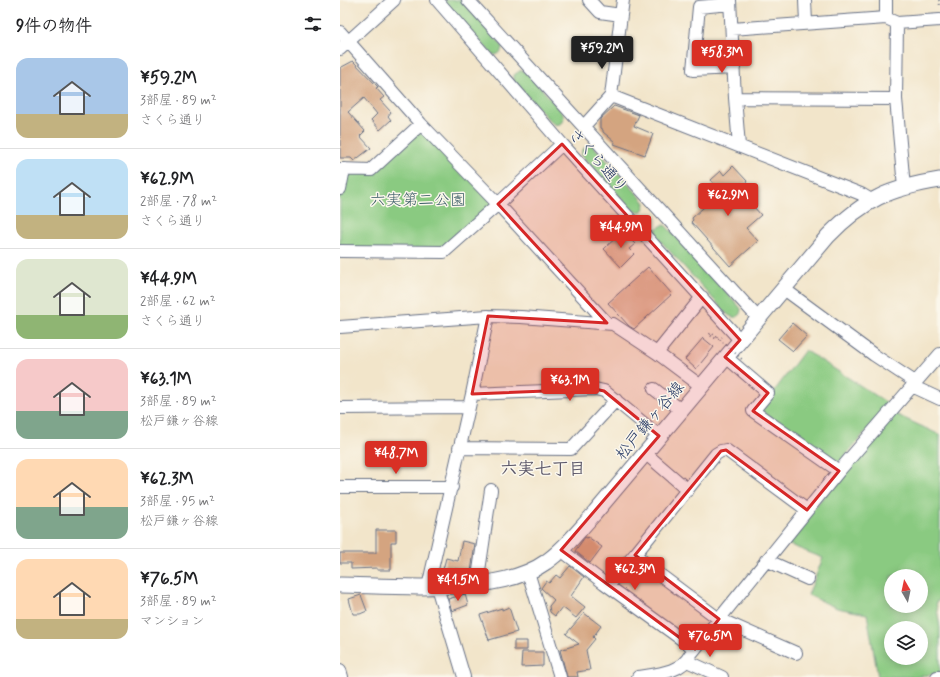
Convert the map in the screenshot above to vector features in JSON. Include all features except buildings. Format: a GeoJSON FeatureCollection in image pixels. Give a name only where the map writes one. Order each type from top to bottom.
{"type":"FeatureCollection","features":[{"type":"Feature","properties":{"kind":"main road","name":"松戸鎌ヶ谷線"},"geometry":{"type":"LineString","coordinates":[[340,585],[433,587],[477,584],[508,578],[528,572],[545,563],[561,550],[595,512],[828,236],[844,220],[858,208],[886,193],[904,187],[940,180]]}},
{"type":"Feature","properties":{"kind":"street"},"geometry":{"type":"LineString","coordinates":[[344,45],[394,0]]}},
{"type":"Feature","properties":{"kind":"street","name":"さくら通り"},"geometry":{"type":"LineString","coordinates":[[437,0],[562,144],[740,340]]}},
{"type":"Feature","properties":{"kind":"street","name":"さくら通り"},"geometry":{"type":"LineString","coordinates":[[468,0],[759,318]]}},
{"type":"Feature","properties":{"kind":"street"},"geometry":{"type":"LineString","coordinates":[[589,0],[600,12],[621,15]]}},
{"type":"Feature","properties":{"kind":"street"},"geometry":{"type":"LineString","coordinates":[[584,126],[611,96],[623,0]]}},
{"type":"Feature","properties":{"kind":"street"},"geometry":{"type":"LineString","coordinates":[[805,0],[806,23]]}},
{"type":"Feature","properties":{"kind":"street"},"geometry":{"type":"LineString","coordinates":[[886,0],[892,20],[896,98],[904,187]]}},
{"type":"Feature","properties":{"kind":"street"},"geometry":{"type":"LineString","coordinates":[[734,68],[694,70],[699,7],[730,2],[739,146]]}},
{"type":"Feature","properties":{"kind":"street"},"geometry":{"type":"LineString","coordinates":[[732,29],[806,23],[940,20]]}},
{"type":"Feature","properties":{"kind":"street"},"geometry":{"type":"LineString","coordinates":[[340,32],[344,45],[498,204],[607,323]]}},
{"type":"Feature","properties":{"kind":"street"},"geometry":{"type":"LineString","coordinates":[[611,96],[861,194],[871,200]]}},
{"type":"Feature","properties":{"kind":"street"},"geometry":{"type":"LineString","coordinates":[[735,98],[896,98]]}},
{"type":"Feature","properties":{"kind":"street"},"geometry":{"type":"LineString","coordinates":[[340,189],[342,169],[371,170],[421,124]]}},
{"type":"Feature","properties":{"kind":"street"},"geometry":{"type":"LineString","coordinates":[[340,251],[444,252],[562,144]]}},
{"type":"Feature","properties":{"kind":"street"},"geometry":{"type":"LineString","coordinates":[[784,289],[913,384],[940,399]]}},
{"type":"Feature","properties":{"kind":"street"},"geometry":{"type":"LineString","coordinates":[[656,353],[702,297]]}},
{"type":"Feature","properties":{"kind":"street"},"geometry":{"type":"LineString","coordinates":[[464,677],[433,587],[459,448],[488,316]]}},
{"type":"Feature","properties":{"kind":"street"},"geometry":{"type":"LineString","coordinates":[[340,327],[488,316],[607,323],[613,324],[701,386]]}},
{"type":"Feature","properties":{"kind":"street"},"geometry":{"type":"LineString","coordinates":[[639,677],[677,673],[766,560],[839,471],[940,354]]}},
{"type":"Feature","properties":{"kind":"street"},"geometry":{"type":"LineString","coordinates":[[726,357],[768,393],[753,411],[839,471]]}},
{"type":"Feature","properties":{"kind":"street"},"geometry":{"type":"LineString","coordinates":[[472,394],[595,389],[604,391],[659,436]]}},
{"type":"Feature","properties":{"kind":"street"},"geometry":{"type":"LineString","coordinates":[[654,389],[681,410]]}},
{"type":"Feature","properties":{"kind":"street"},"geometry":{"type":"LineString","coordinates":[[459,448],[572,449],[616,400]]}},
{"type":"Feature","properties":{"kind":"street"},"geometry":{"type":"LineString","coordinates":[[340,408],[469,407]]}},
{"type":"Feature","properties":{"kind":"street"},"geometry":{"type":"LineString","coordinates":[[608,586],[720,451],[726,450],[807,510]]}},
{"type":"Feature","properties":{"kind":"street"},"geometry":{"type":"LineString","coordinates":[[645,453],[688,490]]}},
{"type":"Feature","properties":{"kind":"street"},"geometry":{"type":"LineString","coordinates":[[340,488],[452,487]]}},
{"type":"Feature","properties":{"kind":"street"},"geometry":{"type":"LineString","coordinates":[[477,584],[492,490]]}},
{"type":"Feature","properties":{"kind":"street"},"geometry":{"type":"LineString","coordinates":[[561,550],[695,650]]}},
{"type":"Feature","properties":{"kind":"street"},"geometry":{"type":"LineString","coordinates":[[637,552],[638,557],[647,565],[719,619],[796,653]]}},
{"type":"Feature","properties":{"kind":"street"},"geometry":{"type":"LineString","coordinates":[[766,560],[808,579]]}},
{"type":"Feature","properties":{"kind":"street"},"geometry":{"type":"LineString","coordinates":[[528,572],[560,677]]}},
{"type":"Feature","properties":{"kind":"street"},"geometry":{"type":"LineString","coordinates":[[687,661],[717,676]]}},
{"type":"Feature","properties":{"kind":"street"},"geometry":{"type":"LineString","coordinates":[[340,670],[342,677]]}},
{"type":"Feature","properties":{"kind":"path"},"geometry":{"type":"LineString","coordinates":[[939,0],[940,6]]}},
{"type":"Feature","properties":{"kind":"path"},"geometry":{"type":"LineString","coordinates":[[719,339],[709,335],[711,333],[717,337],[744,360]]}},
{"type":"Feature","properties":{"kind":"highlighted area"},"geometry":{"type":"Polygon","coordinates":[[[562,144],[740,340],[725,357],[768,393],[753,411],[839,471],[807,510],[726,450],[721,451],[635,555],[719,619],[695,649],[561,550],[659,436],[604,391],[595,389],[472,394],[488,316],[607,323],[498,204],[562,144]]]}},
{"type":"Feature","properties":{"kind":"green space"},"geometry":{"type":"Polygon","coordinates":[[[440,0],[461,0],[502,46],[500,53],[493,55],[440,0]]]}},
{"type":"Feature","properties":{"kind":"green space"},"geometry":{"type":"Polygon","coordinates":[[[521,70],[530,76],[562,112],[564,116],[563,122],[556,124],[550,121],[514,81],[514,75],[521,70]]]}},
{"type":"Feature","properties":{"kind":"green space","name":"六実第二公園"},"geometry":{"type":"Polygon","coordinates":[[[421,124],[498,204],[444,252],[340,251],[340,189],[344,169],[371,170],[421,124]]]}},
{"type":"Feature","properties":{"kind":"green space"},"geometry":{"type":"Polygon","coordinates":[[[589,145],[593,146],[598,151],[642,199],[645,203],[642,211],[636,212],[631,209],[582,156],[582,150],[589,145]]]}},
{"type":"Feature","properties":{"kind":"green space"},"geometry":{"type":"Polygon","coordinates":[[[663,225],[671,231],[738,305],[741,309],[738,316],[732,317],[727,314],[656,236],[656,229],[663,225]]]}},
{"type":"Feature","properties":{"kind":"green space"},"geometry":{"type":"Polygon","coordinates":[[[805,350],[889,404],[840,462],[832,461],[760,410],[805,350]]]}},
{"type":"Feature","properties":{"kind":"green space"},"geometry":{"type":"Polygon","coordinates":[[[893,413],[940,435],[940,600],[936,602],[940,628],[940,673],[916,677],[878,677],[867,614],[837,608],[808,595],[823,558],[785,543],[893,413]]]}},
{"type":"Feature","properties":{"kind":"district","name":"六実七丁目"},"geometry":{"type":"Point","coordinates":[543,468]}}]}
